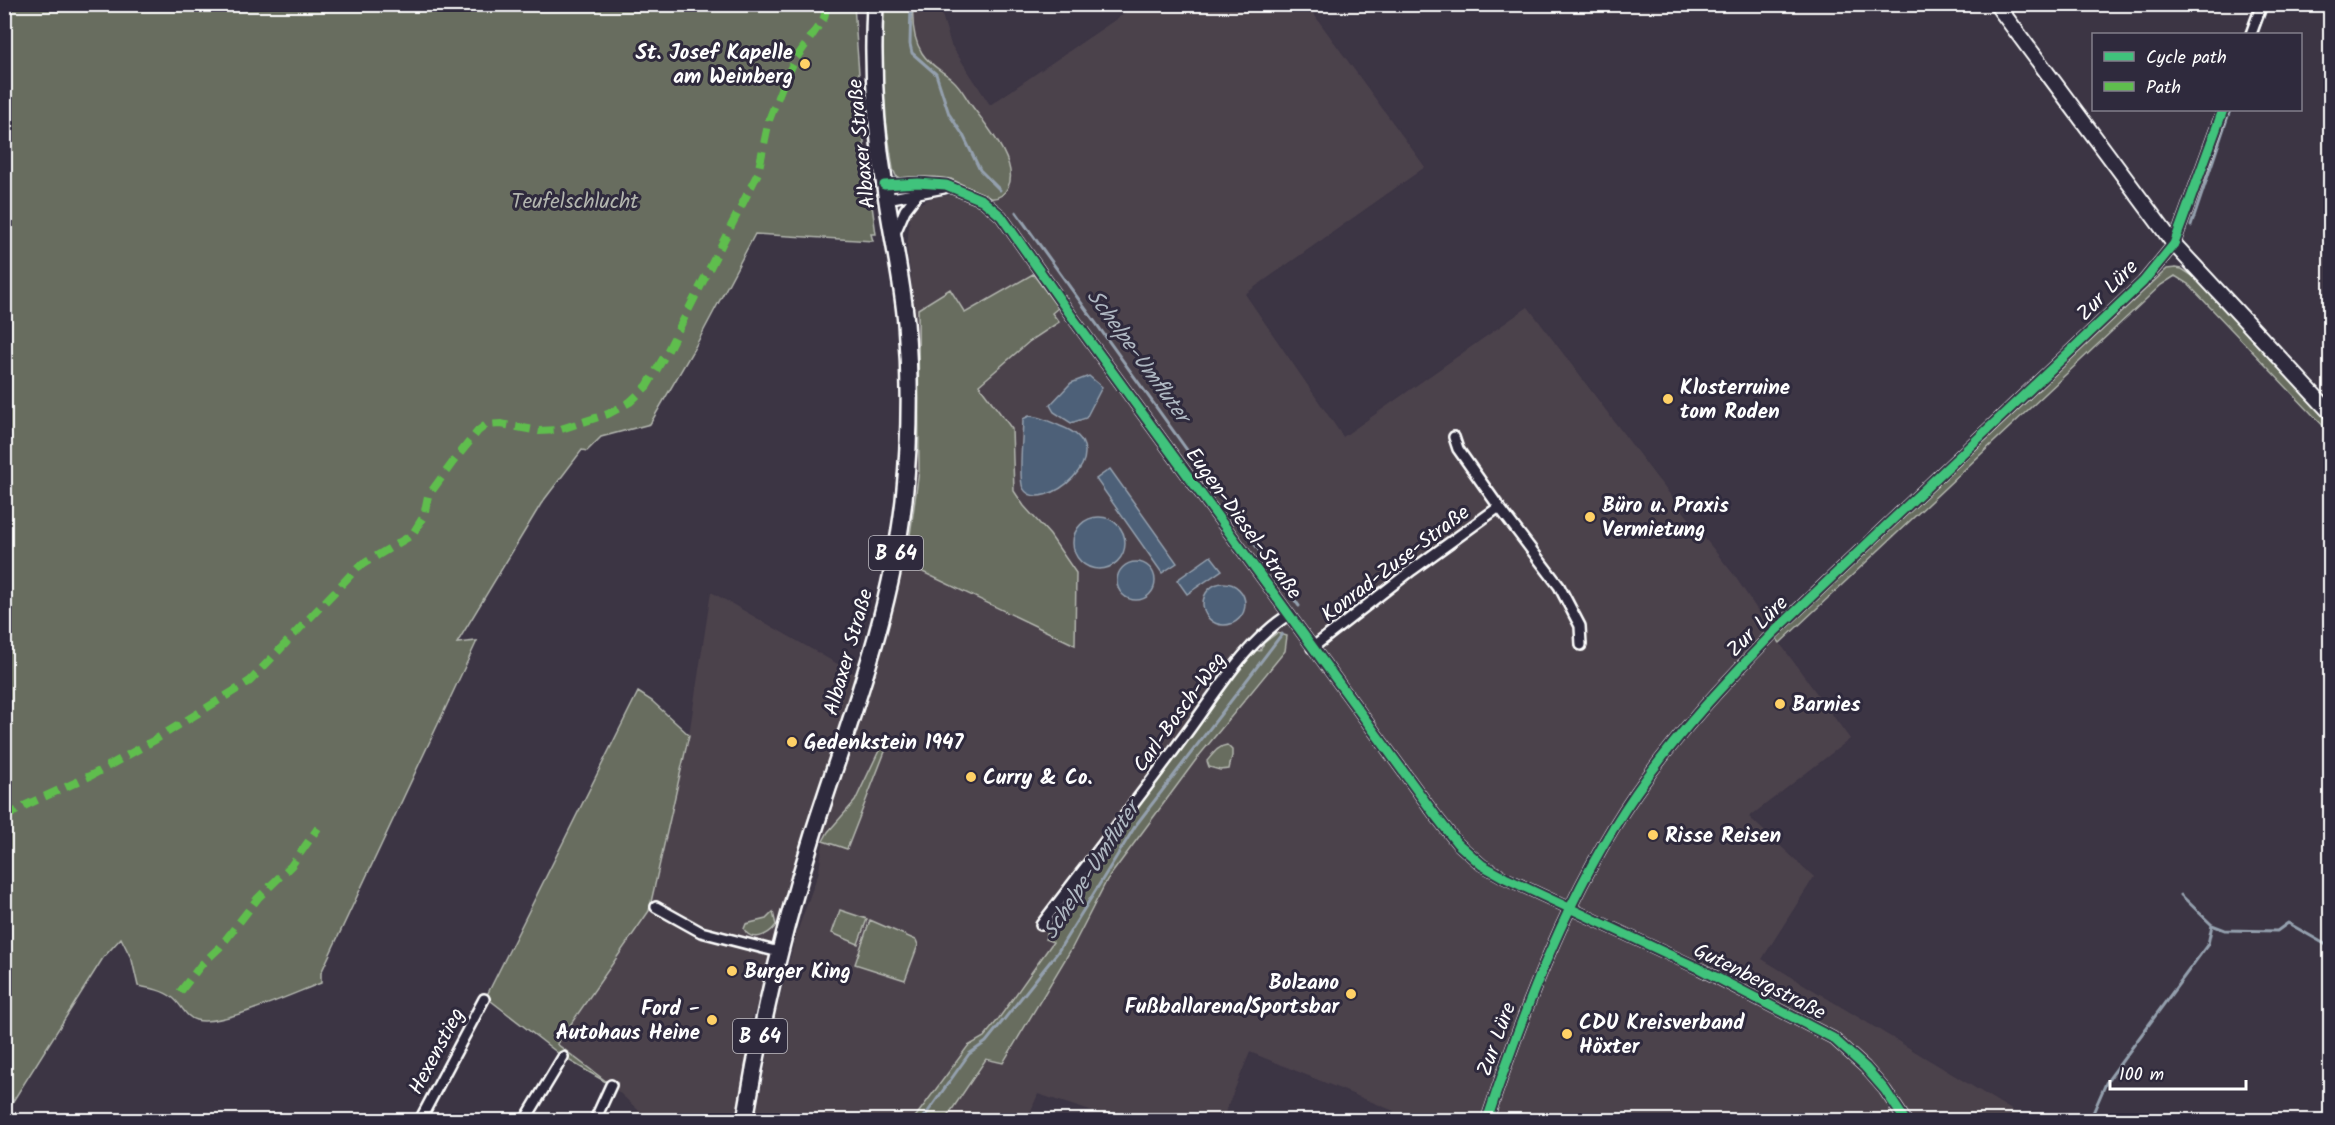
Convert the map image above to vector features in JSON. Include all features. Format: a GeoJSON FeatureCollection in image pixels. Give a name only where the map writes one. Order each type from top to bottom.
{"type":"FeatureCollection","features":[{"type":"Feature","properties":{"kind":"main road","name":"Albaxer Straße"},"geometry":{"type":"LineString","coordinates":[[745,1120],[760,1031],[779,952],[813,834],[875,643],[899,537],[907,466],[909,394],[906,322],[886,192],[874,84],[875,4]]}},
{"type":"Feature","properties":{"kind":"street"},"geometry":{"type":"LineString","coordinates":[[1996,4],[2174,244],[2331,412]]}},
{"type":"Feature","properties":{"kind":"street"},"geometry":{"type":"LineString","coordinates":[[2251,33],[2262,4]]}},
{"type":"Feature","properties":{"kind":"street","name":"Zur Lüre"},"geometry":{"type":"LineString","coordinates":[[1486,1120],[1522,1018],[1570,910],[1603,846],[1635,795],[1678,736],[1773,633],[2143,282],[2174,244],[2223,111]]}},
{"type":"Feature","properties":{"kind":"street","name":"Eugen-Diesel-Straße"},"geometry":{"type":"LineString","coordinates":[[886,192],[934,183],[956,188],[982,200],[1001,216],[1288,615],[1456,843],[1482,865],[1570,910]]}},
{"type":"Feature","properties":{"kind":"street"},"geometry":{"type":"LineString","coordinates":[[886,192],[918,193],[938,188],[956,188]]}},
{"type":"Feature","properties":{"kind":"street"},"geometry":{"type":"LineString","coordinates":[[894,238],[900,219],[918,193]]}},
{"type":"Feature","properties":{"kind":"street","name":"Konrad-Zuse-Straße"},"geometry":{"type":"LineString","coordinates":[[1454,437],[1458,449],[1559,586],[1580,626],[1581,645]]}},
{"type":"Feature","properties":{"kind":"street","name":"Konrad-Zuse-Straße"},"geometry":{"type":"LineString","coordinates":[[1312,648],[1421,563],[1499,507]]}},
{"type":"Feature","properties":{"kind":"street","name":"Carl-Bosch-Weg"},"geometry":{"type":"LineString","coordinates":[[1041,925],[1183,738],[1235,665],[1263,633],[1288,615]]}},
{"type":"Feature","properties":{"kind":"street"},"geometry":{"type":"LineString","coordinates":[[656,908],[701,932],[779,952]]}},
{"type":"Feature","properties":{"kind":"street","name":"Gutenbergstraße"},"geometry":{"type":"LineString","coordinates":[[1570,910],[1700,969],[1833,1038],[1865,1067],[1885,1090],[1905,1120]]}},
{"type":"Feature","properties":{"kind":"street","name":"Hexenstieg"},"geometry":{"type":"LineString","coordinates":[[420,1120],[484,999]]}},
{"type":"Feature","properties":{"kind":"street"},"geometry":{"type":"LineString","coordinates":[[525,1120],[563,1057]]}},
{"type":"Feature","properties":{"kind":"street"},"geometry":{"type":"LineString","coordinates":[[595,1120],[611,1085]]}},
{"type":"Feature","properties":{"kind":"shaded area"},"geometry":{"type":"Polygon","coordinates":[[[913,4],[941,5],[951,45],[990,105],[1137,5],[1307,5],[1425,167],[1245,294],[1343,437],[1528,307],[1656,477],[1734,575],[1776,638],[1850,739],[1749,817],[1814,877],[1762,959],[2028,1120],[1390,1120],[1394,1111],[1250,1052],[1222,1120],[1118,1120],[1038,1094],[1027,1120],[755,1120],[775,1017],[796,935],[819,871],[826,821],[862,714],[890,619],[905,556],[917,470],[918,386],[914,302],[907,248],[910,215],[919,204],[933,197],[1002,195],[1010,170],[1002,149],[954,80],[938,70],[923,55],[916,42],[912,16],[913,4]]]}},
{"type":"Feature","properties":{"kind":"shaded area"},"geometry":{"type":"Polygon","coordinates":[[[711,592],[855,674],[781,913],[759,1000],[751,1021],[750,1050],[735,1120],[649,1120],[611,1085],[557,1044],[649,911],[689,735],[711,592]]]}},
{"type":"Feature","properties":{"kind":"green space","name":"Teufelschlucht"},"geometry":{"type":"Polygon","coordinates":[[[5,4],[854,5],[865,156],[876,234],[871,234],[873,241],[755,234],[695,347],[650,424],[601,437],[587,451],[582,450],[541,504],[457,643],[477,641],[321,973],[321,983],[239,1014],[222,1019],[196,1020],[189,1016],[169,995],[138,986],[132,960],[121,938],[103,958],[5,1114],[5,4]]]}},
{"type":"Feature","properties":{"kind":"green space"},"geometry":{"type":"Polygon","coordinates":[[[883,5],[913,5],[914,30],[922,53],[958,86],[992,133],[1005,156],[1010,178],[1008,187],[1001,196],[990,198],[951,179],[933,177],[901,179],[896,176],[883,100],[883,5]]]}},
{"type":"Feature","properties":{"kind":"green space"},"geometry":{"type":"Polygon","coordinates":[[[2176,268],[2196,278],[2330,420],[2330,433],[2188,284],[2175,276],[2161,285],[1780,643],[1776,638],[2167,269],[2176,268]]]}},
{"type":"Feature","properties":{"kind":"green space"},"geometry":{"type":"Polygon","coordinates":[[[1033,274],[1058,308],[1052,313],[1059,322],[1030,341],[979,385],[1012,429],[1014,491],[1050,535],[1076,573],[1075,645],[906,564],[919,471],[918,309],[950,289],[965,313],[1033,274]]]}},
{"type":"Feature","properties":{"kind":"green space"},"geometry":{"type":"Polygon","coordinates":[[[1277,633],[1287,636],[1285,651],[1198,757],[1107,880],[1072,948],[1003,1063],[986,1059],[945,1120],[913,1120],[968,1046],[984,1037],[997,1021],[1053,942],[1045,939],[1051,925],[1100,856],[1255,650],[1260,651],[1264,643],[1277,633]]]}},
{"type":"Feature","properties":{"kind":"green space"},"geometry":{"type":"Polygon","coordinates":[[[638,692],[652,701],[689,735],[649,911],[557,1044],[611,1085],[563,1057],[486,997],[638,692]]]}},
{"type":"Feature","properties":{"kind":"green space"},"geometry":{"type":"Polygon","coordinates":[[[886,736],[886,749],[847,849],[823,841],[855,801],[886,736]]]}},
{"type":"Feature","properties":{"kind":"green space"},"geometry":{"type":"Polygon","coordinates":[[[1227,745],[1232,750],[1229,769],[1220,770],[1209,767],[1207,761],[1218,749],[1227,745]]]}},
{"type":"Feature","properties":{"kind":"green space"},"geometry":{"type":"Polygon","coordinates":[[[840,910],[867,919],[858,944],[832,933],[840,910]]]}},
{"type":"Feature","properties":{"kind":"green space"},"geometry":{"type":"Polygon","coordinates":[[[773,912],[776,925],[764,935],[751,936],[744,929],[746,924],[766,919],[773,912]]]}},
{"type":"Feature","properties":{"kind":"green space"},"geometry":{"type":"Polygon","coordinates":[[[870,920],[916,940],[918,945],[905,980],[855,964],[870,920]]]}},
{"type":"Feature","properties":{"kind":"water"},"geometry":{"type":"Polygon","coordinates":[[[1089,376],[1102,387],[1086,418],[1071,423],[1054,412],[1050,405],[1071,383],[1089,376]]]}},
{"type":"Feature","properties":{"kind":"water"},"geometry":{"type":"Polygon","coordinates":[[[1029,416],[1060,426],[1078,437],[1085,450],[1082,464],[1073,478],[1060,488],[1045,495],[1032,495],[1023,488],[1021,466],[1023,419],[1029,416]]]}},
{"type":"Feature","properties":{"kind":"water"},"geometry":{"type":"Polygon","coordinates":[[[1110,469],[1177,563],[1162,573],[1096,479],[1110,469]]]}},
{"type":"Feature","properties":{"kind":"water"},"geometry":{"type":"Polygon","coordinates":[[[1099,517],[1109,519],[1117,525],[1123,533],[1125,543],[1123,553],[1117,561],[1109,567],[1099,569],[1089,567],[1081,561],[1075,553],[1073,543],[1075,533],[1081,525],[1089,519],[1099,517]]]}},
{"type":"Feature","properties":{"kind":"water"},"geometry":{"type":"Polygon","coordinates":[[[1211,556],[1222,570],[1187,594],[1177,580],[1211,556]]]}},
{"type":"Feature","properties":{"kind":"water"},"geometry":{"type":"Polygon","coordinates":[[[1136,562],[1149,568],[1155,581],[1149,594],[1136,600],[1123,594],[1117,581],[1123,568],[1136,562]]]}},
{"type":"Feature","properties":{"kind":"water"},"geometry":{"type":"Polygon","coordinates":[[[1224,583],[1239,589],[1245,604],[1239,619],[1224,625],[1209,619],[1203,604],[1209,589],[1224,583]]]}},
{"type":"Feature","properties":{"kind":"waterway","name":"Schelpe-Umfluter"},"geometry":{"type":"LineString","coordinates":[[911,4],[910,44],[912,53],[936,74],[949,114],[963,135],[980,170],[1000,190]]}},
{"type":"Feature","properties":{"kind":"waterway"},"geometry":{"type":"LineString","coordinates":[[2257,33],[2267,7]]}},
{"type":"Feature","properties":{"kind":"waterway"},"geometry":{"type":"LineString","coordinates":[[2191,226],[2230,111]]}},
{"type":"Feature","properties":{"kind":"waterway","name":"Schelpe-Umfluter"},"geometry":{"type":"LineString","coordinates":[[1016,212],[1299,606]]}},
{"type":"Feature","properties":{"kind":"waterway","name":"Schelpe-Umfluter"},"geometry":{"type":"LineString","coordinates":[[922,1120],[969,1054],[986,1042],[1057,953],[1136,825],[1282,634]]}},
{"type":"Feature","properties":{"kind":"waterway"},"geometry":{"type":"LineString","coordinates":[[2181,895],[2212,925],[2225,930],[2277,931],[2288,923],[2330,947]]}},
{"type":"Feature","properties":{"kind":"waterway"},"geometry":{"type":"LineString","coordinates":[[2093,1120],[2093,1113],[2106,1083],[2208,944],[2212,925]]}},
{"type":"Feature","properties":{"kind":"marked path"},"geometry":{"type":"LineString","coordinates":[[4,818],[26,805],[92,775],[153,741],[250,681],[358,567],[412,535],[424,516],[428,496],[478,431],[486,425],[501,424],[539,431],[558,430],[608,414],[630,402],[647,386],[667,352],[758,173],[769,120],[783,84],[795,60],[824,18],[827,4]]}},
{"type":"Feature","properties":{"kind":"marked path"},"geometry":{"type":"LineString","coordinates":[[180,992],[201,965],[220,947],[258,898],[291,866],[318,828]]}},
{"type":"Feature","properties":{"kind":"cycle path"},"geometry":{"type":"LineString","coordinates":[[1487,1120],[1516,1036],[1569,910],[1612,830],[1651,772],[1701,710],[1773,633],[2143,282],[2174,244],[2223,111]]}},
{"type":"Feature","properties":{"kind":"cycle path"},"geometry":{"type":"LineString","coordinates":[[884,185],[918,183],[946,185],[982,200],[1001,216],[1070,314],[1457,843],[1482,865],[1505,878],[1700,969],[1833,1038],[1865,1067],[1885,1090],[1905,1120]]}},
{"type":"Feature","properties":{"kind":"place","name":"St. Josef Kapelle am Weinberg"},"geometry":{"type":"Point","coordinates":[805,64]}},
{"type":"Feature","properties":{"kind":"place","name":"Klosterruine tom Roden"},"geometry":{"type":"Point","coordinates":[1668,399]}},
{"type":"Feature","properties":{"kind":"place","name":"Büro u. Praxis Vermietung"},"geometry":{"type":"Point","coordinates":[1590,517]}},
{"type":"Feature","properties":{"kind":"place","name":"Barnies"},"geometry":{"type":"Point","coordinates":[1780,704]}},
{"type":"Feature","properties":{"kind":"place","name":"Gedenkstein 1947"},"geometry":{"type":"Point","coordinates":[792,742]}},
{"type":"Feature","properties":{"kind":"place","name":"Curry & Co."},"geometry":{"type":"Point","coordinates":[971,777]}},
{"type":"Feature","properties":{"kind":"place","name":"Risse Reisen"},"geometry":{"type":"Point","coordinates":[1653,835]}},
{"type":"Feature","properties":{"kind":"place","name":"Burger King"},"geometry":{"type":"Point","coordinates":[732,971]}},
{"type":"Feature","properties":{"kind":"place","name":"Bolzano Fußballarena/Sportsbar"},"geometry":{"type":"Point","coordinates":[1351,994]}},
{"type":"Feature","properties":{"kind":"place","name":"Ford - Autohaus Heine"},"geometry":{"type":"Point","coordinates":[712,1020]}},
{"type":"Feature","properties":{"kind":"place","name":"CDU Kreisverband Höxter"},"geometry":{"type":"Point","coordinates":[1567,1034]}}]}
